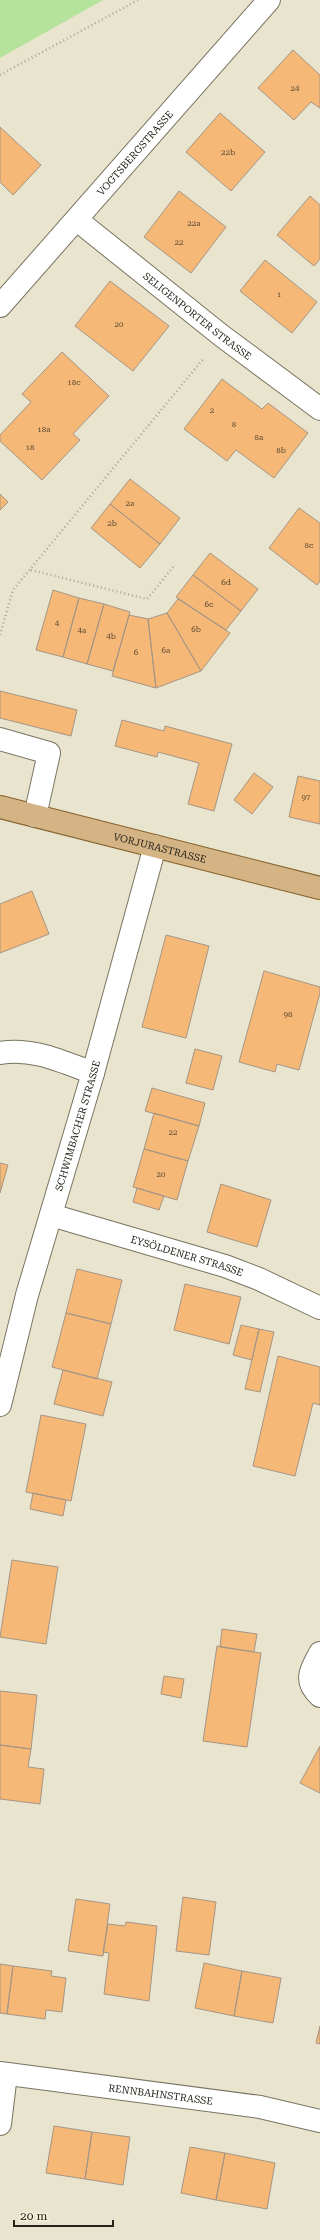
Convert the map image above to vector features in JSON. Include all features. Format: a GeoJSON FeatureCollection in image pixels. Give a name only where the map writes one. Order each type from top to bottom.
{"type":"FeatureCollection","features":[{"type":"Feature","properties":{"kind":"main road","name":"VORJURASTRASSE"},"geometry":{"type":"LineString","coordinates":[[0,807],[320,888]]}},
{"type":"Feature","properties":{"kind":"street","name":"VOGTSBERGSTRASSE"},"geometry":{"type":"LineString","coordinates":[[0,306],[269,0]]}},
{"type":"Feature","properties":{"kind":"street","name":"SELIGENPORTER STRASSE"},"geometry":{"type":"LineString","coordinates":[[77,220],[222,336],[320,409]]}},
{"type":"Feature","properties":{"kind":"street"},"geometry":{"type":"LineString","coordinates":[[0,739],[49,753],[35,816]]}},
{"type":"Feature","properties":{"kind":"street","name":"SCHWIMBACHER STRASSE"},"geometry":{"type":"LineString","coordinates":[[0,1405],[27,1295],[92,1073],[155,846]]}},
{"type":"Feature","properties":{"kind":"street"},"geometry":{"type":"LineString","coordinates":[[0,1053],[14,1050],[42,1054],[92,1073]]}},
{"type":"Feature","properties":{"kind":"street","name":"EYSÖLDENER STRASSE"},"geometry":{"type":"LineString","coordinates":[[51,1215],[225,1266],[259,1279],[320,1308]]}},
{"type":"Feature","properties":{"kind":"street"},"geometry":{"type":"LineString","coordinates":[[320,1653],[309,1674],[312,1688],[320,1696]]}},
{"type":"Feature","properties":{"kind":"street"},"geometry":{"type":"LineString","coordinates":[[0,2124],[3,2074]]}},
{"type":"Feature","properties":{"kind":"street","name":"RENNBAHNSTRASSE"},"geometry":{"type":"LineString","coordinates":[[3,2074],[260,2107],[320,2121]]}},
{"type":"Feature","properties":{"kind":"path"},"geometry":{"type":"LineString","coordinates":[[0,75],[138,0]]}},
{"type":"Feature","properties":{"kind":"path"},"geometry":{"type":"LineString","coordinates":[[0,635],[13,590],[222,336]]}},
{"type":"Feature","properties":{"kind":"path"},"geometry":{"type":"LineString","coordinates":[[31,570],[147,599],[174,566]]}},
{"type":"Feature","properties":{"kind":"green space"},"geometry":{"type":"Polygon","coordinates":[[[0,0],[103,0],[0,58],[0,0]]]}},
{"type":"Feature","properties":{"kind":"building"},"geometry":{"type":"Polygon","coordinates":[[[293,50],[320,75],[320,108],[311,102],[294,120],[258,88],[293,50]]]}},
{"type":"Feature","properties":{"kind":"building"},"geometry":{"type":"Polygon","coordinates":[[[220,113],[265,152],[231,191],[186,152],[220,113]]]}},
{"type":"Feature","properties":{"kind":"building"},"geometry":{"type":"Polygon","coordinates":[[[0,127],[41,165],[13,195],[0,182],[0,127]]]}},
{"type":"Feature","properties":{"kind":"building"},"geometry":{"type":"Polygon","coordinates":[[[179,191],[226,227],[191,273],[144,237],[179,191]]]}},
{"type":"Feature","properties":{"kind":"building"},"geometry":{"type":"Polygon","coordinates":[[[310,196],[320,205],[320,259],[314,266],[277,235],[310,196]]]}},
{"type":"Feature","properties":{"kind":"building"},"geometry":{"type":"Polygon","coordinates":[[[265,260],[317,302],[292,333],[240,291],[265,260]]]}},
{"type":"Feature","properties":{"kind":"building"},"geometry":{"type":"Polygon","coordinates":[[[110,281],[169,326],[133,371],[75,326],[110,281]]]}},
{"type":"Feature","properties":{"kind":"building"},"geometry":{"type":"Polygon","coordinates":[[[62,352],[109,396],[73,434],[80,440],[42,480],[0,441],[0,435],[31,402],[22,394],[62,352]]]}},
{"type":"Feature","properties":{"kind":"building"},"geometry":{"type":"Polygon","coordinates":[[[222,379],[262,409],[268,403],[308,433],[274,478],[236,450],[227,461],[184,429],[222,379]]]}},
{"type":"Feature","properties":{"kind":"building"},"geometry":{"type":"Polygon","coordinates":[[[130,479],[180,518],[160,544],[110,504],[130,479]]]}},
{"type":"Feature","properties":{"kind":"building"},"geometry":{"type":"Polygon","coordinates":[[[0,494],[8,502],[0,510],[0,494]]]}},
{"type":"Feature","properties":{"kind":"building"},"geometry":{"type":"Polygon","coordinates":[[[110,504],[160,544],[140,568],[91,528],[110,504]]]}},
{"type":"Feature","properties":{"kind":"building"},"geometry":{"type":"Polygon","coordinates":[[[299,508],[320,523],[320,581],[317,585],[269,548],[299,508]]]}},
{"type":"Feature","properties":{"kind":"building"},"geometry":{"type":"Polygon","coordinates":[[[210,553],[258,589],[241,611],[193,575],[210,553]]]}},
{"type":"Feature","properties":{"kind":"building"},"geometry":{"type":"Polygon","coordinates":[[[193,575],[241,611],[226,630],[176,597],[193,575]]]}},
{"type":"Feature","properties":{"kind":"building"},"geometry":{"type":"Polygon","coordinates":[[[53,590],[79,598],[63,657],[36,650],[53,590]]]}},
{"type":"Feature","properties":{"kind":"building"},"geometry":{"type":"Polygon","coordinates":[[[79,598],[104,604],[87,664],[63,657],[79,598]]]}},
{"type":"Feature","properties":{"kind":"building"},"geometry":{"type":"Polygon","coordinates":[[[178,599],[230,633],[201,671],[167,613],[178,599]]]}},
{"type":"Feature","properties":{"kind":"building"},"geometry":{"type":"Polygon","coordinates":[[[104,604],[130,612],[113,671],[87,664],[104,604]]]}},
{"type":"Feature","properties":{"kind":"building"},"geometry":{"type":"Polygon","coordinates":[[[167,613],[201,671],[156,688],[148,619],[167,613]]]}},
{"type":"Feature","properties":{"kind":"building"},"geometry":{"type":"Polygon","coordinates":[[[129,615],[148,619],[156,688],[112,676],[129,615]]]}},
{"type":"Feature","properties":{"kind":"building"},"geometry":{"type":"Polygon","coordinates":[[[0,691],[77,710],[71,736],[0,718],[0,691]]]}},
{"type":"Feature","properties":{"kind":"building"},"geometry":{"type":"Polygon","coordinates":[[[122,720],[164,731],[165,726],[232,744],[214,811],[188,804],[199,763],[158,752],[157,757],[115,746],[122,720]]]}},
{"type":"Feature","properties":{"kind":"building"},"geometry":{"type":"Polygon","coordinates":[[[254,773],[273,787],[252,814],[234,800],[254,773]]]}},
{"type":"Feature","properties":{"kind":"building"},"geometry":{"type":"Polygon","coordinates":[[[298,776],[320,781],[320,824],[289,817],[298,776]]]}},
{"type":"Feature","properties":{"kind":"building"},"geometry":{"type":"Polygon","coordinates":[[[32,891],[49,934],[0,953],[0,904],[32,891]]]}},
{"type":"Feature","properties":{"kind":"building"},"geometry":{"type":"Polygon","coordinates":[[[166,935],[209,946],[186,1038],[142,1027],[166,935]]]}},
{"type":"Feature","properties":{"kind":"building"},"geometry":{"type":"Polygon","coordinates":[[[264,971],[320,987],[320,993],[299,1070],[277,1064],[275,1072],[239,1062],[264,971]]]}},
{"type":"Feature","properties":{"kind":"building"},"geometry":{"type":"Polygon","coordinates":[[[195,1049],[222,1056],[213,1090],[186,1083],[195,1049]]]}},
{"type":"Feature","properties":{"kind":"building"},"geometry":{"type":"Polygon","coordinates":[[[152,1088],[205,1103],[199,1126],[145,1111],[152,1088]]]}},
{"type":"Feature","properties":{"kind":"building"},"geometry":{"type":"Polygon","coordinates":[[[154,1113],[199,1126],[188,1161],[144,1149],[154,1113]]]}},
{"type":"Feature","properties":{"kind":"building"},"geometry":{"type":"Polygon","coordinates":[[[144,1149],[188,1161],[177,1200],[133,1187],[144,1149]]]}},
{"type":"Feature","properties":{"kind":"building"},"geometry":{"type":"Polygon","coordinates":[[[0,1163],[8,1165],[0,1193],[0,1163]]]}},
{"type":"Feature","properties":{"kind":"building"},"geometry":{"type":"Polygon","coordinates":[[[221,1184],[271,1200],[257,1247],[207,1232],[221,1184]]]}},
{"type":"Feature","properties":{"kind":"building"},"geometry":{"type":"Polygon","coordinates":[[[137,1188],[164,1196],[159,1210],[133,1202],[137,1188]]]}},
{"type":"Feature","properties":{"kind":"building"},"geometry":{"type":"Polygon","coordinates":[[[77,1269],[122,1280],[111,1324],[66,1313],[77,1269]]]}},
{"type":"Feature","properties":{"kind":"building"},"geometry":{"type":"Polygon","coordinates":[[[185,1284],[241,1297],[229,1344],[174,1330],[185,1284]]]}},
{"type":"Feature","properties":{"kind":"building"},"geometry":{"type":"Polygon","coordinates":[[[66,1313],[111,1324],[97,1379],[52,1367],[66,1313]]]}},
{"type":"Feature","properties":{"kind":"building"},"geometry":{"type":"Polygon","coordinates":[[[241,1325],[259,1329],[252,1360],[233,1355],[241,1325]]]}},
{"type":"Feature","properties":{"kind":"building"},"geometry":{"type":"Polygon","coordinates":[[[259,1329],[274,1332],[260,1392],[245,1389],[259,1329]]]}},
{"type":"Feature","properties":{"kind":"building"},"geometry":{"type":"Polygon","coordinates":[[[278,1356],[320,1367],[320,1405],[313,1403],[295,1476],[253,1466],[278,1356]]]}},
{"type":"Feature","properties":{"kind":"building"},"geometry":{"type":"Polygon","coordinates":[[[63,1370],[112,1382],[103,1416],[54,1404],[63,1370]]]}},
{"type":"Feature","properties":{"kind":"building"},"geometry":{"type":"Polygon","coordinates":[[[41,1415],[86,1424],[71,1501],[26,1492],[41,1415]]]}},
{"type":"Feature","properties":{"kind":"building"},"geometry":{"type":"Polygon","coordinates":[[[33,1493],[66,1500],[63,1516],[30,1509],[33,1493]]]}},
{"type":"Feature","properties":{"kind":"building"},"geometry":{"type":"Polygon","coordinates":[[[12,1560],[58,1567],[46,1644],[0,1637],[12,1560]]]}},
{"type":"Feature","properties":{"kind":"building"},"geometry":{"type":"Polygon","coordinates":[[[222,1629],[257,1634],[254,1652],[220,1647],[222,1629]]]}},
{"type":"Feature","properties":{"kind":"building"},"geometry":{"type":"Polygon","coordinates":[[[217,1646],[261,1653],[247,1747],[203,1741],[217,1646]]]}},
{"type":"Feature","properties":{"kind":"building"},"geometry":{"type":"Polygon","coordinates":[[[164,1676],[184,1679],[181,1698],[161,1694],[164,1676]]]}},
{"type":"Feature","properties":{"kind":"building"},"geometry":{"type":"Polygon","coordinates":[[[0,1691],[37,1695],[31,1749],[0,1745],[0,1691]]]}},
{"type":"Feature","properties":{"kind":"building"},"geometry":{"type":"Polygon","coordinates":[[[0,1745],[31,1749],[28,1767],[44,1769],[40,1804],[0,1799],[0,1745]]]}},
{"type":"Feature","properties":{"kind":"building"},"geometry":{"type":"Polygon","coordinates":[[[320,1746],[320,1793],[300,1783],[320,1746]]]}},
{"type":"Feature","properties":{"kind":"building"},"geometry":{"type":"Polygon","coordinates":[[[183,1897],[216,1902],[209,1955],[176,1951],[183,1897]]]}},
{"type":"Feature","properties":{"kind":"building"},"geometry":{"type":"Polygon","coordinates":[[[76,1899],[110,1904],[103,1956],[68,1951],[76,1899]]]}},
{"type":"Feature","properties":{"kind":"building"},"geometry":{"type":"Polygon","coordinates":[[[126,1922],[157,1926],[149,2001],[104,1994],[109,1953],[103,1952],[108,1924],[125,1926],[126,1922]]]}},
{"type":"Feature","properties":{"kind":"building"},"geometry":{"type":"Polygon","coordinates":[[[204,1963],[242,1971],[234,2016],[195,2008],[204,1963]]]}},
{"type":"Feature","properties":{"kind":"building"},"geometry":{"type":"Polygon","coordinates":[[[0,1964],[13,1966],[7,2014],[0,2013],[0,1964]]]}},
{"type":"Feature","properties":{"kind":"building"},"geometry":{"type":"Polygon","coordinates":[[[13,1966],[52,1971],[51,1976],[66,1978],[62,2012],[46,2010],[45,2019],[7,2014],[13,1966]]]}},
{"type":"Feature","properties":{"kind":"building"},"geometry":{"type":"Polygon","coordinates":[[[242,1971],[281,1978],[273,2023],[234,2016],[242,1971]]]}},
{"type":"Feature","properties":{"kind":"building"},"geometry":{"type":"Polygon","coordinates":[[[320,2026],[320,2044],[316,2043],[320,2026]]]}},
{"type":"Feature","properties":{"kind":"building"},"geometry":{"type":"Polygon","coordinates":[[[54,2126],[92,2132],[85,2179],[46,2173],[54,2126]]]}},
{"type":"Feature","properties":{"kind":"building"},"geometry":{"type":"Polygon","coordinates":[[[92,2132],[130,2137],[123,2185],[85,2179],[92,2132]]]}},
{"type":"Feature","properties":{"kind":"building"},"geometry":{"type":"Polygon","coordinates":[[[190,2147],[225,2153],[216,2200],[181,2193],[190,2147]]]}},
{"type":"Feature","properties":{"kind":"building"},"geometry":{"type":"Polygon","coordinates":[[[225,2153],[275,2163],[267,2209],[216,2200],[225,2153]]]}}]}
